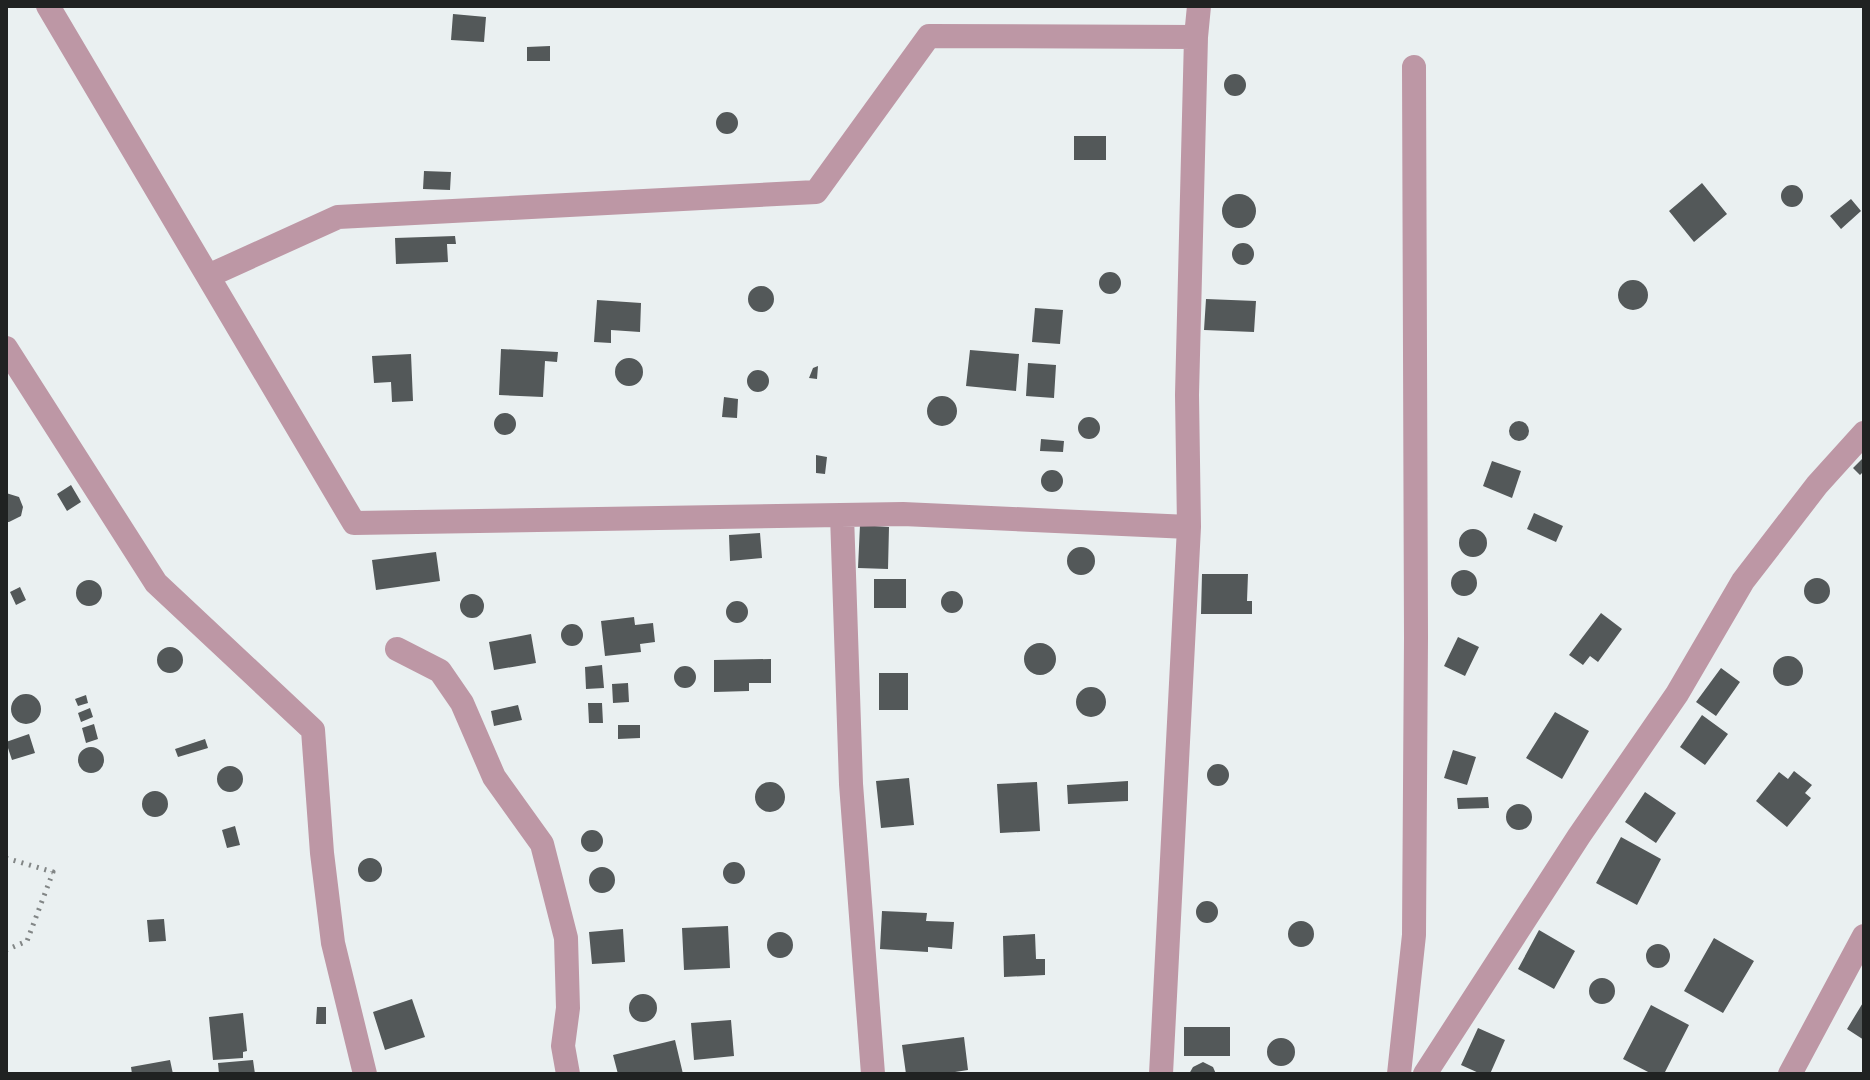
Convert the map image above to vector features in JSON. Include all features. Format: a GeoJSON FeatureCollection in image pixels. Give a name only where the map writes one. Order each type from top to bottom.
{"type":"FeatureCollection","features":[{"type":"Feature","properties":{"kind":"street"},"geometry":{"type":"LineString","coordinates":[[48,6],[354,523],[903,514],[1189,527]]}},
{"type":"Feature","properties":{"kind":"street"},"geometry":{"type":"LineString","coordinates":[[1161,1074],[1189,527],[1187,380],[1199,6]]}},
{"type":"Feature","properties":{"kind":"street"},"geometry":{"type":"LineString","coordinates":[[208,276],[338,217],[816,192],[929,36],[1196,37]]}},
{"type":"Feature","properties":{"kind":"street"},"geometry":{"type":"LineString","coordinates":[[1399,1074],[1414,935],[1414,67]]}},
{"type":"Feature","properties":{"kind":"street"},"geometry":{"type":"LineString","coordinates":[[6,348],[156,583],[313,730],[322,853],[333,943],[365,1074]]}},
{"type":"Feature","properties":{"kind":"street"},"geometry":{"type":"LineString","coordinates":[[1425,1074],[1579,836],[1677,694],[1743,581],[1817,485],[1864,433]]}},
{"type":"Feature","properties":{"kind":"street"},"geometry":{"type":"LineString","coordinates":[[842,515],[851,784],[873,1074]]}},
{"type":"Feature","properties":{"kind":"street"},"geometry":{"type":"LineString","coordinates":[[397,649],[440,671],[462,703],[494,777],[542,844],[566,938],[568,1008],[563,1046],[568,1074]]}},
{"type":"Feature","properties":{"kind":"street"},"geometry":{"type":"LineString","coordinates":[[1790,1074],[1864,936]]}},
{"type":"Feature","properties":{"kind":"path"},"geometry":{"type":"LineString","coordinates":[[6,858],[53,872],[27,941],[6,950]]}},
{"type":"Feature","properties":{"kind":"building"},"geometry":{"type":"Polygon","coordinates":[[[453,14],[486,17],[484,42],[451,40],[453,14]]]}},
{"type":"Feature","properties":{"kind":"building"},"geometry":{"type":"Polygon","coordinates":[[[550,46],[550,61],[527,61],[527,47],[550,46]]]}},
{"type":"Feature","properties":{"kind":"building"},"geometry":{"type":"Polygon","coordinates":[[[1231,74],[1239,74],[1246,85],[1239,96],[1231,96],[1224,89],[1224,81],[1231,74]]]}},
{"type":"Feature","properties":{"kind":"building"},"geometry":{"type":"Polygon","coordinates":[[[727,112],[735,115],[738,123],[735,131],[727,134],[719,131],[716,123],[719,115],[727,112]]]}},
{"type":"Feature","properties":{"kind":"building"},"geometry":{"type":"Polygon","coordinates":[[[1074,136],[1106,136],[1106,160],[1074,160],[1074,136]]]}},
{"type":"Feature","properties":{"kind":"building"},"geometry":{"type":"Polygon","coordinates":[[[424,171],[451,172],[450,190],[423,189],[424,171]]]}},
{"type":"Feature","properties":{"kind":"building"},"geometry":{"type":"Polygon","coordinates":[[[1702,183],[1727,214],[1694,242],[1669,211],[1702,183]]]}},
{"type":"Feature","properties":{"kind":"building"},"geometry":{"type":"Polygon","coordinates":[[[1788,185],[1796,185],[1803,196],[1796,207],[1788,207],[1781,200],[1781,192],[1788,185]]]}},
{"type":"Feature","properties":{"kind":"building"},"geometry":{"type":"Polygon","coordinates":[[[1239,194],[1251,199],[1256,211],[1251,223],[1239,228],[1227,223],[1222,211],[1227,199],[1239,194]]]}},
{"type":"Feature","properties":{"kind":"building"},"geometry":{"type":"Polygon","coordinates":[[[1851,199],[1861,211],[1841,229],[1830,216],[1851,199]]]}},
{"type":"Feature","properties":{"kind":"building"},"geometry":{"type":"Polygon","coordinates":[[[455,236],[456,244],[447,244],[448,262],[396,264],[395,238],[455,236]]]}},
{"type":"Feature","properties":{"kind":"building"},"geometry":{"type":"Polygon","coordinates":[[[1243,243],[1251,246],[1254,254],[1251,262],[1243,265],[1235,262],[1232,254],[1235,246],[1243,243]]]}},
{"type":"Feature","properties":{"kind":"building"},"geometry":{"type":"Polygon","coordinates":[[[1110,272],[1118,275],[1121,283],[1118,291],[1110,294],[1102,291],[1099,283],[1102,275],[1110,272]]]}},
{"type":"Feature","properties":{"kind":"building"},"geometry":{"type":"Polygon","coordinates":[[[1633,280],[1643,285],[1648,295],[1643,305],[1633,310],[1623,305],[1618,295],[1623,285],[1633,280]]]}},
{"type":"Feature","properties":{"kind":"building"},"geometry":{"type":"Polygon","coordinates":[[[761,286],[770,290],[774,299],[770,308],[761,312],[752,308],[748,299],[752,290],[761,286]]]}},
{"type":"Feature","properties":{"kind":"building"},"geometry":{"type":"Polygon","coordinates":[[[1206,299],[1256,301],[1254,332],[1204,330],[1206,299]]]}},
{"type":"Feature","properties":{"kind":"building"},"geometry":{"type":"Polygon","coordinates":[[[597,300],[641,303],[640,332],[611,330],[611,343],[594,342],[597,300]]]}},
{"type":"Feature","properties":{"kind":"building"},"geometry":{"type":"Polygon","coordinates":[[[1035,308],[1063,310],[1060,344],[1032,342],[1035,308]]]}},
{"type":"Feature","properties":{"kind":"building"},"geometry":{"type":"Polygon","coordinates":[[[501,349],[558,352],[557,362],[545,361],[543,397],[499,395],[501,349]]]}},
{"type":"Feature","properties":{"kind":"building"},"geometry":{"type":"Polygon","coordinates":[[[970,350],[1019,354],[1016,391],[966,386],[970,350]]]}},
{"type":"Feature","properties":{"kind":"building"},"geometry":{"type":"Polygon","coordinates":[[[411,354],[413,401],[392,402],[391,382],[374,383],[372,356],[411,354]]]}},
{"type":"Feature","properties":{"kind":"building"},"geometry":{"type":"Polygon","coordinates":[[[629,358],[639,362],[643,372],[639,382],[629,386],[619,382],[615,372],[619,362],[629,358]]]}},
{"type":"Feature","properties":{"kind":"building"},"geometry":{"type":"Polygon","coordinates":[[[1028,363],[1056,365],[1054,398],[1026,396],[1028,363]]]}},
{"type":"Feature","properties":{"kind":"building"},"geometry":{"type":"Polygon","coordinates":[[[818,366],[817,379],[809,378],[813,368],[818,366]]]}},
{"type":"Feature","properties":{"kind":"building"},"geometry":{"type":"Polygon","coordinates":[[[758,370],[766,373],[769,381],[766,389],[758,392],[750,389],[747,381],[750,373],[758,370]]]}},
{"type":"Feature","properties":{"kind":"building"},"geometry":{"type":"Polygon","coordinates":[[[942,396],[953,400],[957,411],[953,422],[942,426],[931,422],[927,411],[931,400],[942,396]]]}},
{"type":"Feature","properties":{"kind":"building"},"geometry":{"type":"Polygon","coordinates":[[[724,397],[738,399],[737,418],[722,417],[724,397]]]}},
{"type":"Feature","properties":{"kind":"building"},"geometry":{"type":"Polygon","coordinates":[[[505,413],[513,416],[516,424],[513,432],[505,435],[497,432],[494,424],[497,416],[505,413]]]}},
{"type":"Feature","properties":{"kind":"building"},"geometry":{"type":"Polygon","coordinates":[[[1089,417],[1097,420],[1100,428],[1097,436],[1089,439],[1081,436],[1078,428],[1081,420],[1089,417]]]}},
{"type":"Feature","properties":{"kind":"building"},"geometry":{"type":"Polygon","coordinates":[[[1519,421],[1526,424],[1529,431],[1526,438],[1519,441],[1512,438],[1509,431],[1512,424],[1519,421]]]}},
{"type":"Feature","properties":{"kind":"building"},"geometry":{"type":"Polygon","coordinates":[[[1041,439],[1064,441],[1063,452],[1040,451],[1041,439]]]}},
{"type":"Feature","properties":{"kind":"building"},"geometry":{"type":"Polygon","coordinates":[[[816,455],[827,457],[825,474],[816,473],[816,455]]]}},
{"type":"Feature","properties":{"kind":"building"},"geometry":{"type":"Polygon","coordinates":[[[1864,457],[1864,471],[1860,475],[1853,468],[1864,457]]]}},
{"type":"Feature","properties":{"kind":"building"},"geometry":{"type":"Polygon","coordinates":[[[1492,461],[1521,471],[1512,498],[1483,486],[1492,461]]]}},
{"type":"Feature","properties":{"kind":"building"},"geometry":{"type":"Polygon","coordinates":[[[1052,470],[1060,473],[1063,481],[1060,489],[1052,492],[1044,489],[1041,481],[1044,473],[1052,470]]]}},
{"type":"Feature","properties":{"kind":"building"},"geometry":{"type":"Polygon","coordinates":[[[71,485],[81,502],[67,511],[57,494],[71,485]]]}},
{"type":"Feature","properties":{"kind":"building"},"geometry":{"type":"Polygon","coordinates":[[[6,493],[19,497],[23,507],[21,516],[9,522],[6,522],[6,493]]]}},
{"type":"Feature","properties":{"kind":"building"},"geometry":{"type":"Polygon","coordinates":[[[1534,513],[1563,526],[1556,542],[1527,529],[1534,513]]]}},
{"type":"Feature","properties":{"kind":"building"},"geometry":{"type":"Polygon","coordinates":[[[860,525],[889,527],[888,569],[858,568],[860,525]]]}},
{"type":"Feature","properties":{"kind":"building"},"geometry":{"type":"Polygon","coordinates":[[[1473,529],[1483,533],[1487,543],[1483,553],[1473,557],[1463,553],[1459,543],[1463,533],[1473,529]]]}},
{"type":"Feature","properties":{"kind":"building"},"geometry":{"type":"Polygon","coordinates":[[[760,533],[762,558],[730,561],[729,535],[760,533]]]}},
{"type":"Feature","properties":{"kind":"building"},"geometry":{"type":"Polygon","coordinates":[[[1081,547],[1091,551],[1095,561],[1091,571],[1081,575],[1071,571],[1067,561],[1071,551],[1081,547]]]}},
{"type":"Feature","properties":{"kind":"building"},"geometry":{"type":"Polygon","coordinates":[[[436,552],[440,581],[376,590],[372,560],[436,552]]]}},
{"type":"Feature","properties":{"kind":"building"},"geometry":{"type":"Polygon","coordinates":[[[1464,570],[1473,574],[1477,583],[1473,592],[1464,596],[1455,592],[1451,583],[1455,574],[1464,570]]]}},
{"type":"Feature","properties":{"kind":"building"},"geometry":{"type":"Polygon","coordinates":[[[1202,574],[1248,574],[1247,601],[1252,601],[1252,614],[1201,614],[1202,574]]]}},
{"type":"Feature","properties":{"kind":"building"},"geometry":{"type":"Polygon","coordinates":[[[1817,578],[1827,581],[1830,591],[1827,601],[1817,604],[1807,601],[1804,591],[1807,581],[1817,578]]]}},
{"type":"Feature","properties":{"kind":"building"},"geometry":{"type":"Polygon","coordinates":[[[874,579],[906,579],[906,608],[874,608],[874,579]]]}},
{"type":"Feature","properties":{"kind":"building"},"geometry":{"type":"Polygon","coordinates":[[[89,580],[98,584],[102,593],[98,602],[89,606],[80,602],[76,593],[80,584],[89,580]]]}},
{"type":"Feature","properties":{"kind":"building"},"geometry":{"type":"Polygon","coordinates":[[[20,587],[26,600],[16,605],[10,592],[20,587]]]}},
{"type":"Feature","properties":{"kind":"building"},"geometry":{"type":"Polygon","coordinates":[[[952,591],[960,594],[963,602],[960,610],[952,613],[944,610],[941,602],[944,594],[952,591]]]}},
{"type":"Feature","properties":{"kind":"building"},"geometry":{"type":"Polygon","coordinates":[[[472,594],[480,598],[484,606],[480,614],[472,618],[464,614],[460,606],[464,598],[472,594]]]}},
{"type":"Feature","properties":{"kind":"building"},"geometry":{"type":"Polygon","coordinates":[[[733,601],[741,601],[748,612],[741,623],[733,623],[726,616],[726,608],[733,601]]]}},
{"type":"Feature","properties":{"kind":"building"},"geometry":{"type":"Polygon","coordinates":[[[1601,613],[1622,629],[1598,662],[1590,656],[1583,665],[1569,655],[1601,613]]]}},
{"type":"Feature","properties":{"kind":"building"},"geometry":{"type":"Polygon","coordinates":[[[634,617],[635,625],[653,623],[655,642],[640,644],[641,652],[605,656],[601,621],[634,617]]]}},
{"type":"Feature","properties":{"kind":"building"},"geometry":{"type":"Polygon","coordinates":[[[572,624],[580,627],[583,635],[580,643],[572,646],[564,643],[561,635],[564,627],[572,624]]]}},
{"type":"Feature","properties":{"kind":"building"},"geometry":{"type":"Polygon","coordinates":[[[531,634],[536,663],[494,670],[489,642],[531,634]]]}},
{"type":"Feature","properties":{"kind":"building"},"geometry":{"type":"Polygon","coordinates":[[[1458,637],[1479,647],[1465,676],[1444,666],[1458,637]]]}},
{"type":"Feature","properties":{"kind":"building"},"geometry":{"type":"Polygon","coordinates":[[[1040,643],[1051,648],[1056,659],[1051,670],[1040,675],[1029,670],[1024,659],[1029,648],[1040,643]]]}},
{"type":"Feature","properties":{"kind":"building"},"geometry":{"type":"Polygon","coordinates":[[[170,647],[179,651],[183,660],[179,669],[170,673],[161,669],[157,660],[161,651],[170,647]]]}},
{"type":"Feature","properties":{"kind":"building"},"geometry":{"type":"Polygon","coordinates":[[[1788,656],[1799,660],[1803,671],[1799,682],[1788,686],[1777,682],[1773,671],[1777,660],[1788,656]]]}},
{"type":"Feature","properties":{"kind":"building"},"geometry":{"type":"Polygon","coordinates":[[[771,659],[771,683],[749,683],[749,691],[714,692],[714,660],[771,659]]]}},
{"type":"Feature","properties":{"kind":"building"},"geometry":{"type":"Polygon","coordinates":[[[602,665],[604,688],[586,689],[585,667],[602,665]]]}},
{"type":"Feature","properties":{"kind":"building"},"geometry":{"type":"Polygon","coordinates":[[[681,666],[689,666],[696,677],[689,688],[681,688],[674,681],[674,673],[681,666]]]}},
{"type":"Feature","properties":{"kind":"building"},"geometry":{"type":"Polygon","coordinates":[[[1721,668],[1740,682],[1716,716],[1696,702],[1721,668]]]}},
{"type":"Feature","properties":{"kind":"building"},"geometry":{"type":"Polygon","coordinates":[[[879,673],[908,673],[908,710],[879,710],[879,673]]]}},
{"type":"Feature","properties":{"kind":"building"},"geometry":{"type":"Polygon","coordinates":[[[628,683],[629,702],[613,703],[612,684],[628,683]]]}},
{"type":"Feature","properties":{"kind":"building"},"geometry":{"type":"Polygon","coordinates":[[[1091,687],[1101,692],[1106,702],[1101,712],[1091,717],[1081,712],[1076,702],[1081,692],[1091,687]]]}},
{"type":"Feature","properties":{"kind":"building"},"geometry":{"type":"Polygon","coordinates":[[[26,694],[37,698],[41,709],[37,720],[26,724],[15,720],[11,709],[15,698],[26,694]]]}},
{"type":"Feature","properties":{"kind":"building"},"geometry":{"type":"Polygon","coordinates":[[[86,695],[88,703],[78,706],[75,699],[86,695]]]}},
{"type":"Feature","properties":{"kind":"building"},"geometry":{"type":"Polygon","coordinates":[[[588,703],[602,703],[603,723],[589,723],[588,703]]]}},
{"type":"Feature","properties":{"kind":"building"},"geometry":{"type":"Polygon","coordinates":[[[518,705],[522,720],[494,726],[491,711],[518,705]]]}},
{"type":"Feature","properties":{"kind":"building"},"geometry":{"type":"Polygon","coordinates":[[[90,708],[93,717],[81,722],[78,713],[90,708]]]}},
{"type":"Feature","properties":{"kind":"building"},"geometry":{"type":"Polygon","coordinates":[[[1555,712],[1589,731],[1562,779],[1526,758],[1555,712]]]}},
{"type":"Feature","properties":{"kind":"building"},"geometry":{"type":"Polygon","coordinates":[[[1702,715],[1728,734],[1705,765],[1680,747],[1702,715]]]}},
{"type":"Feature","properties":{"kind":"building"},"geometry":{"type":"Polygon","coordinates":[[[94,724],[98,739],[86,743],[82,728],[94,724]]]}},
{"type":"Feature","properties":{"kind":"building"},"geometry":{"type":"Polygon","coordinates":[[[618,725],[640,725],[640,738],[618,739],[618,725]]]}},
{"type":"Feature","properties":{"kind":"building"},"geometry":{"type":"Polygon","coordinates":[[[29,734],[35,753],[12,760],[6,742],[29,734]]]}},
{"type":"Feature","properties":{"kind":"building"},"geometry":{"type":"Polygon","coordinates":[[[205,739],[208,748],[178,757],[175,749],[205,739]]]}},
{"type":"Feature","properties":{"kind":"building"},"geometry":{"type":"Polygon","coordinates":[[[91,747],[100,751],[104,760],[100,769],[91,773],[82,769],[78,760],[82,751],[91,747]]]}},
{"type":"Feature","properties":{"kind":"building"},"geometry":{"type":"Polygon","coordinates":[[[1453,750],[1476,757],[1467,785],[1444,778],[1453,750]]]}},
{"type":"Feature","properties":{"kind":"building"},"geometry":{"type":"Polygon","coordinates":[[[1218,764],[1226,767],[1229,775],[1226,783],[1218,786],[1210,783],[1207,775],[1210,767],[1218,764]]]}},
{"type":"Feature","properties":{"kind":"building"},"geometry":{"type":"Polygon","coordinates":[[[230,766],[239,770],[243,779],[239,788],[230,792],[221,788],[217,779],[221,770],[230,766]]]}},
{"type":"Feature","properties":{"kind":"building"},"geometry":{"type":"Polygon","coordinates":[[[1794,771],[1812,785],[1805,793],[1811,798],[1787,827],[1756,801],[1779,772],[1788,779],[1794,771]]]}},
{"type":"Feature","properties":{"kind":"building"},"geometry":{"type":"Polygon","coordinates":[[[909,778],[914,825],[881,828],[876,781],[909,778]]]}},
{"type":"Feature","properties":{"kind":"building"},"geometry":{"type":"Polygon","coordinates":[[[1128,781],[1128,801],[1068,804],[1067,785],[1128,781]]]}},
{"type":"Feature","properties":{"kind":"building"},"geometry":{"type":"Polygon","coordinates":[[[770,782],[776,783],[784,791],[784,803],[776,811],[770,812],[764,811],[756,803],[755,797],[756,791],[764,783],[770,782]]]}},
{"type":"Feature","properties":{"kind":"building"},"geometry":{"type":"Polygon","coordinates":[[[1037,782],[1040,831],[1000,833],[997,784],[1037,782]]]}},
{"type":"Feature","properties":{"kind":"building"},"geometry":{"type":"Polygon","coordinates":[[[155,791],[164,795],[168,804],[164,813],[155,817],[146,813],[142,804],[146,795],[155,791]]]}},
{"type":"Feature","properties":{"kind":"building"},"geometry":{"type":"Polygon","coordinates":[[[1645,792],[1676,813],[1656,843],[1625,822],[1645,792]]]}},
{"type":"Feature","properties":{"kind":"building"},"geometry":{"type":"Polygon","coordinates":[[[1488,797],[1489,808],[1458,809],[1457,798],[1488,797]]]}},
{"type":"Feature","properties":{"kind":"building"},"geometry":{"type":"Polygon","coordinates":[[[1519,804],[1528,808],[1532,817],[1528,826],[1519,830],[1510,826],[1506,817],[1510,808],[1519,804]]]}},
{"type":"Feature","properties":{"kind":"building"},"geometry":{"type":"Polygon","coordinates":[[[235,826],[240,845],[227,848],[222,830],[235,826]]]}},
{"type":"Feature","properties":{"kind":"building"},"geometry":{"type":"Polygon","coordinates":[[[592,830],[600,833],[603,841],[600,849],[592,852],[584,849],[581,841],[584,833],[592,830]]]}},
{"type":"Feature","properties":{"kind":"building"},"geometry":{"type":"Polygon","coordinates":[[[1621,837],[1661,859],[1637,905],[1596,883],[1621,837]]]}},
{"type":"Feature","properties":{"kind":"building"},"geometry":{"type":"Polygon","coordinates":[[[370,858],[378,862],[382,870],[378,878],[370,882],[362,878],[358,870],[362,862],[370,858]]]}},
{"type":"Feature","properties":{"kind":"building"},"geometry":{"type":"Polygon","coordinates":[[[734,862],[742,865],[745,873],[742,881],[734,884],[726,881],[723,873],[726,865],[734,862]]]}},
{"type":"Feature","properties":{"kind":"building"},"geometry":{"type":"Polygon","coordinates":[[[602,867],[611,871],[615,880],[611,889],[602,893],[593,889],[589,880],[593,871],[602,867]]]}},
{"type":"Feature","properties":{"kind":"building"},"geometry":{"type":"Polygon","coordinates":[[[1207,901],[1215,904],[1218,912],[1215,920],[1207,923],[1199,920],[1196,912],[1199,904],[1207,901]]]}},
{"type":"Feature","properties":{"kind":"building"},"geometry":{"type":"Polygon","coordinates":[[[882,911],[927,913],[926,921],[954,922],[952,949],[928,947],[928,952],[880,949],[882,911]]]}},
{"type":"Feature","properties":{"kind":"building"},"geometry":{"type":"Polygon","coordinates":[[[164,919],[166,941],[149,942],[147,920],[164,919]]]}},
{"type":"Feature","properties":{"kind":"building"},"geometry":{"type":"Polygon","coordinates":[[[1301,921],[1310,925],[1314,934],[1310,943],[1301,947],[1292,943],[1288,934],[1292,925],[1301,921]]]}},
{"type":"Feature","properties":{"kind":"building"},"geometry":{"type":"Polygon","coordinates":[[[728,926],[730,968],[684,970],[682,928],[728,926]]]}},
{"type":"Feature","properties":{"kind":"building"},"geometry":{"type":"Polygon","coordinates":[[[623,929],[625,962],[592,964],[589,932],[623,929]]]}},
{"type":"Feature","properties":{"kind":"building"},"geometry":{"type":"Polygon","coordinates":[[[1539,930],[1575,951],[1554,989],[1518,969],[1539,930]]]}},
{"type":"Feature","properties":{"kind":"building"},"geometry":{"type":"Polygon","coordinates":[[[780,932],[789,936],[793,945],[789,954],[780,958],[771,954],[767,945],[771,936],[780,932]]]}},
{"type":"Feature","properties":{"kind":"building"},"geometry":{"type":"Polygon","coordinates":[[[1035,934],[1036,959],[1045,959],[1045,975],[1004,977],[1003,936],[1035,934]]]}},
{"type":"Feature","properties":{"kind":"building"},"geometry":{"type":"Polygon","coordinates":[[[1714,938],[1754,961],[1723,1013],[1684,991],[1714,938]]]}},
{"type":"Feature","properties":{"kind":"building"},"geometry":{"type":"Polygon","coordinates":[[[1658,944],[1667,947],[1670,956],[1667,965],[1658,968],[1649,965],[1646,956],[1649,947],[1658,944]]]}},
{"type":"Feature","properties":{"kind":"building"},"geometry":{"type":"Polygon","coordinates":[[[1602,978],[1611,982],[1615,991],[1611,1000],[1602,1004],[1593,1000],[1589,991],[1593,982],[1602,978]]]}},
{"type":"Feature","properties":{"kind":"building"},"geometry":{"type":"Polygon","coordinates":[[[643,994],[653,998],[657,1008],[653,1018],[643,1022],[633,1018],[629,1008],[633,998],[643,994]]]}},
{"type":"Feature","properties":{"kind":"building"},"geometry":{"type":"Polygon","coordinates":[[[412,999],[425,1037],[385,1050],[373,1012],[412,999]]]}},
{"type":"Feature","properties":{"kind":"building"},"geometry":{"type":"Polygon","coordinates":[[[1864,1001],[1864,1040],[1847,1029],[1864,1001]]]}},
{"type":"Feature","properties":{"kind":"building"},"geometry":{"type":"Polygon","coordinates":[[[1651,1005],[1689,1025],[1664,1074],[1652,1074],[1623,1059],[1651,1005]]]}},
{"type":"Feature","properties":{"kind":"building"},"geometry":{"type":"Polygon","coordinates":[[[317,1007],[326,1007],[326,1024],[316,1024],[317,1007]]]}},
{"type":"Feature","properties":{"kind":"building"},"geometry":{"type":"Polygon","coordinates":[[[243,1013],[247,1051],[243,1052],[243,1058],[213,1060],[209,1017],[243,1013]]]}},
{"type":"Feature","properties":{"kind":"building"},"geometry":{"type":"Polygon","coordinates":[[[731,1020],[734,1056],[694,1060],[691,1023],[731,1020]]]}},
{"type":"Feature","properties":{"kind":"building"},"geometry":{"type":"Polygon","coordinates":[[[1184,1027],[1230,1027],[1230,1056],[1184,1056],[1184,1027]]]}},
{"type":"Feature","properties":{"kind":"building"},"geometry":{"type":"Polygon","coordinates":[[[1478,1028],[1505,1040],[1490,1074],[1481,1074],[1461,1065],[1478,1028]]]}},
{"type":"Feature","properties":{"kind":"building"},"geometry":{"type":"Polygon","coordinates":[[[964,1037],[968,1070],[906,1074],[902,1045],[964,1037]]]}},
{"type":"Feature","properties":{"kind":"building"},"geometry":{"type":"Polygon","coordinates":[[[1281,1038],[1291,1042],[1295,1052],[1291,1062],[1281,1066],[1271,1062],[1267,1052],[1271,1042],[1281,1038]]]}},
{"type":"Feature","properties":{"kind":"building"},"geometry":{"type":"Polygon","coordinates":[[[675,1040],[683,1074],[618,1074],[613,1055],[675,1040]]]}},
{"type":"Feature","properties":{"kind":"building"},"geometry":{"type":"Polygon","coordinates":[[[170,1060],[173,1074],[132,1074],[131,1067],[170,1060]]]}},
{"type":"Feature","properties":{"kind":"building"},"geometry":{"type":"Polygon","coordinates":[[[253,1060],[255,1074],[219,1074],[218,1063],[253,1060]]]}},
{"type":"Feature","properties":{"kind":"building"},"geometry":{"type":"Polygon","coordinates":[[[1203,1062],[1213,1067],[1216,1074],[1189,1074],[1193,1067],[1203,1062]]]}}]}
